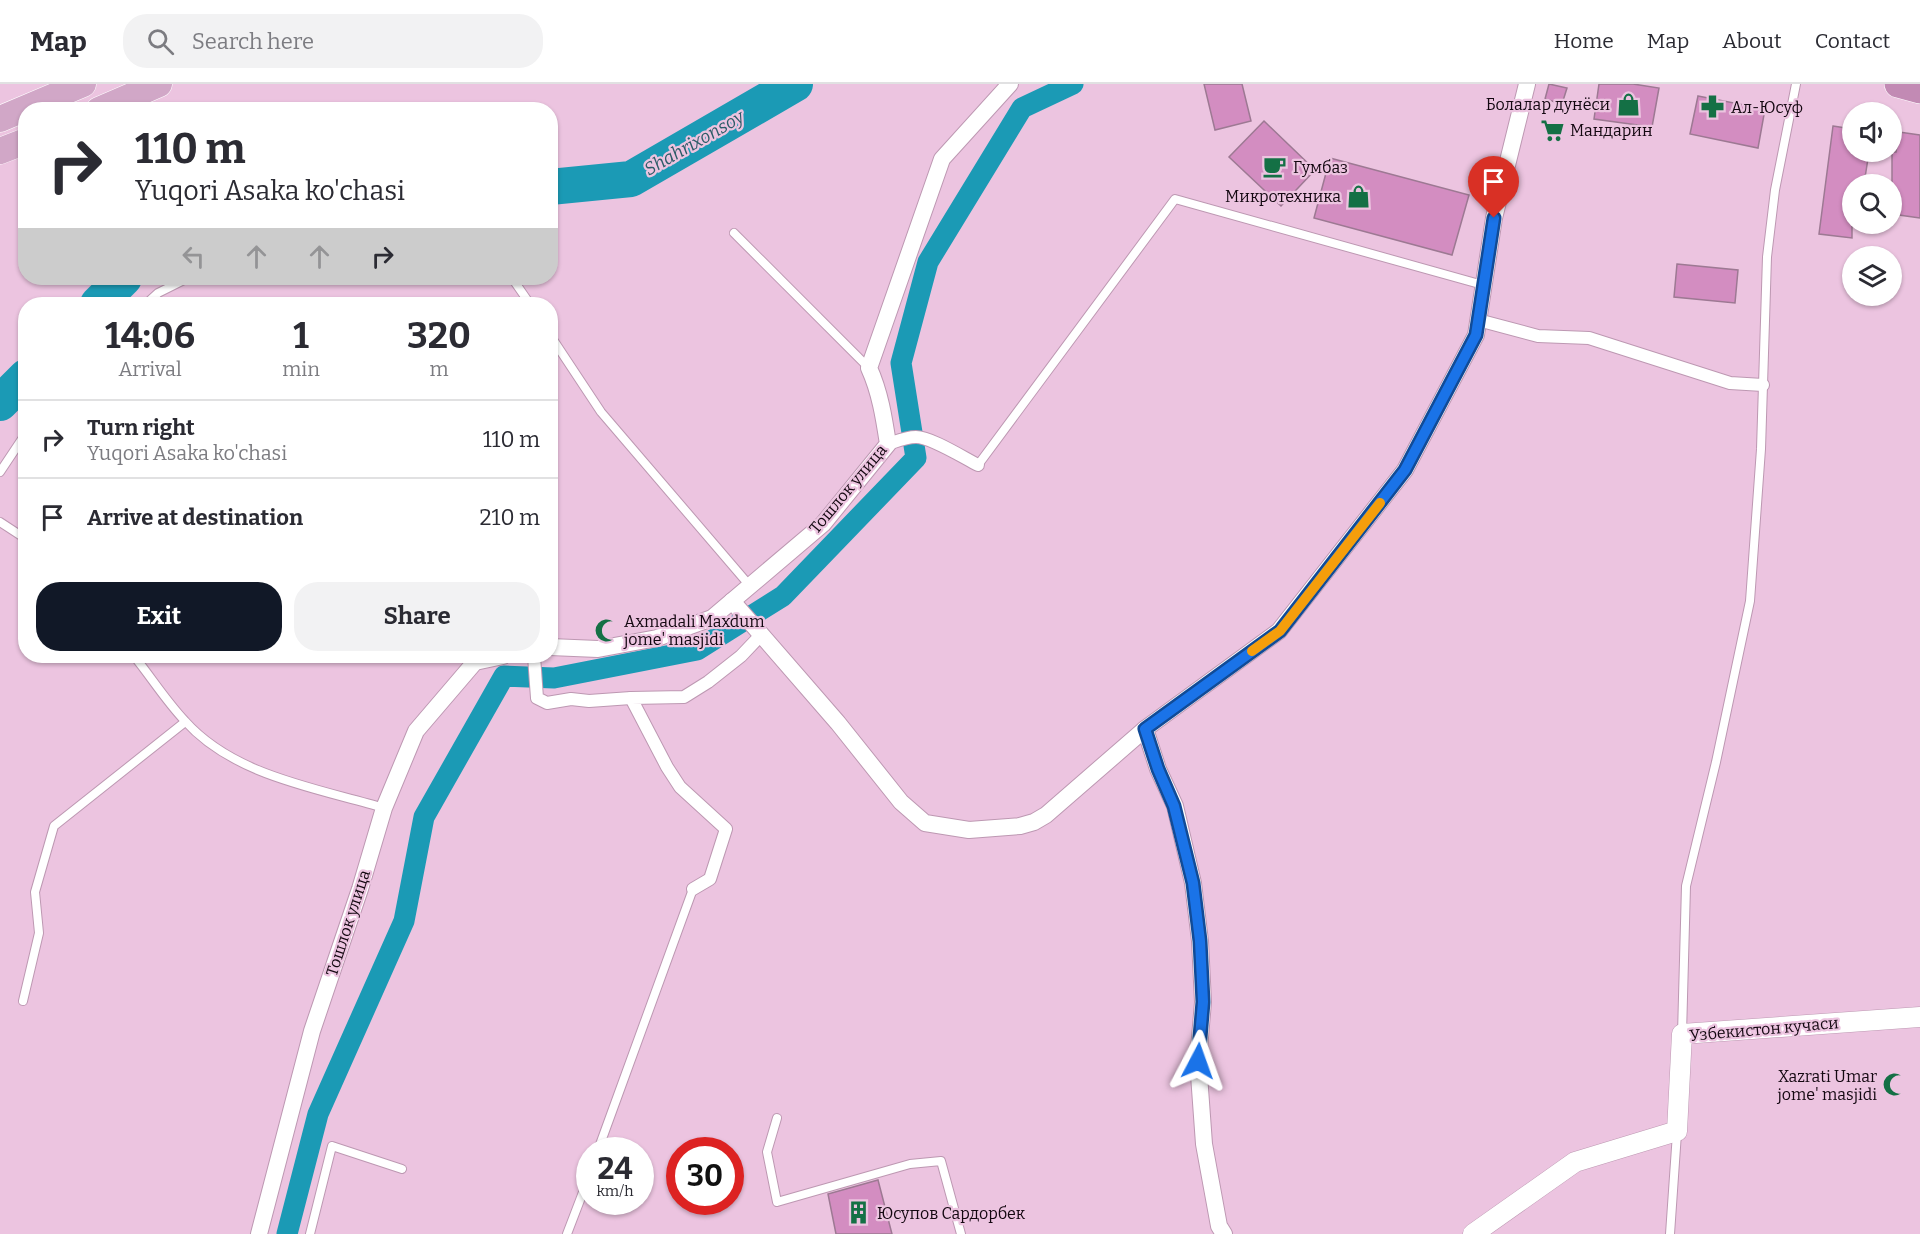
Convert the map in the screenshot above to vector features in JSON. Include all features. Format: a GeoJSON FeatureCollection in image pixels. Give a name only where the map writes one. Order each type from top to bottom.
{"type":"FeatureCollection","features":[{"type":"Feature","properties":{"kind":"highway"},"geometry":{"type":"LineString","coordinates":[[1898,84],[1920,90]]}},
{"type":"Feature","properties":{"kind":"main road"},"geometry":{"type":"LineString","coordinates":[[40,102],[83,84]]}},
{"type":"Feature","properties":{"kind":"main road"},"geometry":{"type":"LineString","coordinates":[[117,102],[159,84]]}},
{"type":"Feature","properties":{"kind":"main road"},"geometry":{"type":"LineString","coordinates":[[0,119],[18,111]]}},
{"type":"Feature","properties":{"kind":"main road"},"geometry":{"type":"LineString","coordinates":[[0,151],[18,144]]}},
{"type":"Feature","properties":{"kind":"street"},"geometry":{"type":"LineString","coordinates":[[869,368],[942,159],[1010,84]]}},
{"type":"Feature","properties":{"kind":"street"},"geometry":{"type":"LineString","coordinates":[[733,602],[838,723],[901,802],[925,823],[969,830],[1020,826],[1034,822],[1054,808],[1145,729],[1280,631],[1405,470],[1476,335],[1494,218],[1527,84]]}},
{"type":"Feature","properties":{"kind":"street"},"geometry":{"type":"LineString","coordinates":[[1478,320],[1538,336],[1589,338],[1730,383],[1763,385]]}},
{"type":"Feature","properties":{"kind":"street","name":"Тошлок улица"},"geometry":{"type":"LineString","coordinates":[[558,647],[598,649],[657,638],[712,618],[823,524],[896,442],[882,409],[875,380],[869,368]]}},
{"type":"Feature","properties":{"kind":"street"},"geometry":{"type":"LineString","coordinates":[[896,442],[919,437],[978,465]]}},
{"type":"Feature","properties":{"kind":"street"},"geometry":{"type":"LineString","coordinates":[[534,663],[537,698],[546,703],[571,699],[684,698],[741,656],[761,634]]}},
{"type":"Feature","properties":{"kind":"street","name":"Тошлок улица"},"geometry":{"type":"LineString","coordinates":[[259,1234],[312,1031],[360,889],[384,808],[416,731],[474,663]]}},
{"type":"Feature","properties":{"kind":"street"},"geometry":{"type":"LineString","coordinates":[[632,698],[666,767],[680,787],[726,829],[710,879],[693,889]]}},
{"type":"Feature","properties":{"kind":"street"},"geometry":{"type":"LineString","coordinates":[[1145,729],[1158,769],[1174,806],[1193,883],[1200,941],[1203,1002],[1198,1061],[1204,1144],[1219,1226],[1224,1234]]}},
{"type":"Feature","properties":{"kind":"street","name":"Узбекистон кучаси"},"geometry":{"type":"LineString","coordinates":[[1677,1131],[1682,1034],[1920,1017]]}},
{"type":"Feature","properties":{"kind":"street"},"geometry":{"type":"LineString","coordinates":[[1473,1234],[1575,1162],[1677,1131]]}},
{"type":"Feature","properties":{"kind":"lane"},"geometry":{"type":"LineString","coordinates":[[1682,1034],[1686,886],[1716,762],[1750,601],[1761,449],[1767,257],[1775,190],[1796,84]]}},
{"type":"Feature","properties":{"kind":"lane"},"geometry":{"type":"LineString","coordinates":[[978,465],[1175,199],[1483,285]]}},
{"type":"Feature","properties":{"kind":"lane"},"geometry":{"type":"LineString","coordinates":[[734,232],[869,368]]}},
{"type":"Feature","properties":{"kind":"lane"},"geometry":{"type":"LineString","coordinates":[[154,297],[174,285]]}},
{"type":"Feature","properties":{"kind":"lane"},"geometry":{"type":"LineString","coordinates":[[558,347],[601,412],[750,586]]}},
{"type":"Feature","properties":{"kind":"lane"},"geometry":{"type":"LineString","coordinates":[[0,472],[18,445]]}},
{"type":"Feature","properties":{"kind":"lane"},"geometry":{"type":"LineString","coordinates":[[0,521],[18,533]]}},
{"type":"Feature","properties":{"kind":"lane"},"geometry":{"type":"LineString","coordinates":[[139,663],[185,722],[216,748],[260,772],[384,808]]}},
{"type":"Feature","properties":{"kind":"lane"},"geometry":{"type":"LineString","coordinates":[[23,1001],[39,933],[35,892],[54,826],[185,722]]}},
{"type":"Feature","properties":{"kind":"lane"},"geometry":{"type":"LineString","coordinates":[[603,1137],[693,889]]}},
{"type":"Feature","properties":{"kind":"lane"},"geometry":{"type":"LineString","coordinates":[[777,1118],[767,1152],[777,1202],[910,1164],[941,1161],[961,1234]]}},
{"type":"Feature","properties":{"kind":"lane"},"geometry":{"type":"LineString","coordinates":[[1670,1234],[1677,1131]]}},
{"type":"Feature","properties":{"kind":"lane"},"geometry":{"type":"LineString","coordinates":[[310,1234],[332,1146],[402,1169]]}},
{"type":"Feature","properties":{"kind":"lane"},"geometry":{"type":"LineString","coordinates":[[567,1234],[576,1211]]}},
{"type":"Feature","properties":{"kind":"building"},"geometry":{"type":"Polygon","coordinates":[[[1204,84],[1242,84],[1251,121],[1215,130],[1204,84]]]}},
{"type":"Feature","properties":{"kind":"building"},"geometry":{"type":"Polygon","coordinates":[[[1549,84],[1567,88],[1562,104],[1545,99],[1549,84]]]}},
{"type":"Feature","properties":{"kind":"building"},"geometry":{"type":"Polygon","coordinates":[[[1599,84],[1633,84],[1659,88],[1652,127],[1594,119],[1599,84]]]}},
{"type":"Feature","properties":{"kind":"building"},"geometry":{"type":"Polygon","coordinates":[[[1698,96],[1765,109],[1758,148],[1690,134],[1698,96]]]}},
{"type":"Feature","properties":{"kind":"building"},"geometry":{"type":"Polygon","coordinates":[[[1264,121],[1315,170],[1281,206],[1229,157],[1264,121]]]}},
{"type":"Feature","properties":{"kind":"building"},"geometry":{"type":"Polygon","coordinates":[[[1833,126],[1842,127],[1842,162],[1867,162],[1866,174],[1842,174],[1842,234],[1852,234],[1852,238],[1819,234],[1833,126]]]}},
{"type":"Feature","properties":{"kind":"building"},"geometry":{"type":"Polygon","coordinates":[[[1902,132],[1920,135],[1920,218],[1902,215],[1902,174],[1892,174],[1892,162],[1902,162],[1902,132]]]}},
{"type":"Feature","properties":{"kind":"building"},"geometry":{"type":"Polygon","coordinates":[[[1330,158],[1469,195],[1452,255],[1314,218],[1330,158]]]}},
{"type":"Feature","properties":{"kind":"building"},"geometry":{"type":"Polygon","coordinates":[[[1677,264],[1738,270],[1735,303],[1674,297],[1677,264]]]}},
{"type":"Feature","properties":{"kind":"building","name":"Юсупов Сардорбек"},"geometry":{"type":"Polygon","coordinates":[[[878,1180],[892,1234],[836,1234],[828,1194],[878,1180]]]}},
{"type":"Feature","properties":{"kind":"waterway","name":"Shahrixonsoy"},"geometry":{"type":"LineString","coordinates":[[558,186],[631,179],[795,84]]}},
{"type":"Feature","properties":{"kind":"waterway"},"geometry":{"type":"LineString","coordinates":[[287,1234],[318,1114],[404,921],[424,817],[504,676],[554,678],[697,650],[783,596],[916,458],[901,363],[928,262],[1022,108],[1073,84]]}},
{"type":"Feature","properties":{"kind":"waterway","name":"Shahrixonsoy"},"geometry":{"type":"LineString","coordinates":[[105,297],[117,285]]}},
{"type":"Feature","properties":{"kind":"waterway","name":"Shahrixonsoy"},"geometry":{"type":"LineString","coordinates":[[0,403],[18,385]]}},
{"type":"Feature","properties":{"kind":"slow traffic"},"geometry":{"type":"LineString","coordinates":[[1252,651],[1280,631],[1380,503]]}},
{"type":"Feature","properties":{"kind":"place","name":"Болалар дунёси"},"geometry":{"type":"Point","coordinates":[1628,104]}},
{"type":"Feature","properties":{"kind":"place","name":"Ал-Юсуф"},"geometry":{"type":"Point","coordinates":[1713,107]}},
{"type":"Feature","properties":{"kind":"place","name":"Мандарин"},"geometry":{"type":"Point","coordinates":[1552,130]}},
{"type":"Feature","properties":{"kind":"place","name":"Гумбаз"},"geometry":{"type":"Point","coordinates":[1275,167]}},
{"type":"Feature","properties":{"kind":"place","name":"Микротехника"},"geometry":{"type":"Point","coordinates":[1359,196]}},
{"type":"Feature","properties":{"kind":"place","name":"Axmadali Maxdum jome' masjidi"},"geometry":{"type":"Point","coordinates":[606,630]}},
{"type":"Feature","properties":{"kind":"place","name":"Xazrati Umar jome' masjidi"},"geometry":{"type":"Point","coordinates":[1895,1085]}},
{"type":"Feature","properties":{"kind":"place","name":"Юсупов Сардорбек"},"geometry":{"type":"Point","coordinates":[859,1213]}},
{"type":"Feature","properties":{"kind":"route"},"geometry":{"type":"LineString","coordinates":[[1198,1061],[1203,1002],[1200,941],[1193,883],[1174,806],[1158,769],[1145,729],[1280,631],[1405,470],[1476,335],[1494,218]]}}]}
